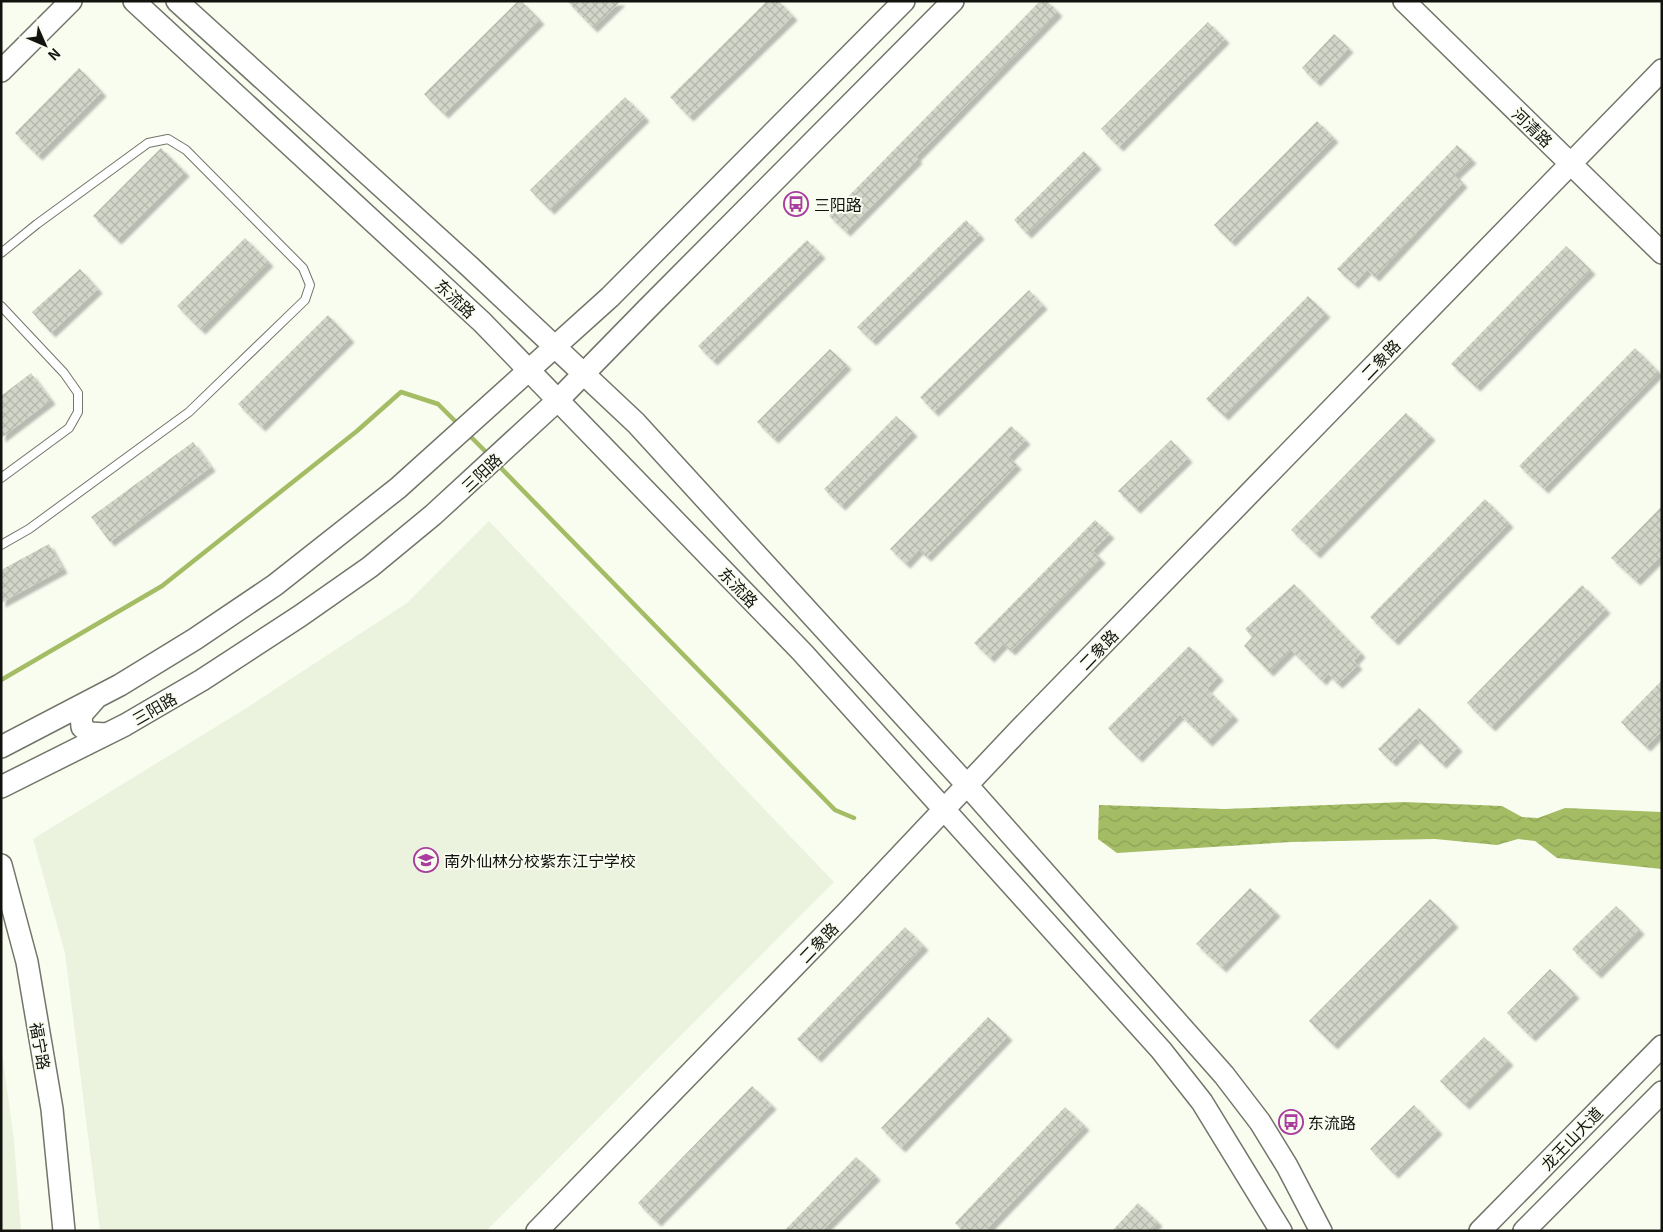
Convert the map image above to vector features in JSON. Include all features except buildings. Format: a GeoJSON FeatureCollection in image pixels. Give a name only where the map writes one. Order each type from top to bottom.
{"type":"FeatureCollection","features":[{"type":"Feature","properties":{"kind":"main road"},"geometry":{"type":"LineString","coordinates":[[1,71],[71,1]]}},
{"type":"Feature","properties":{"kind":"main road","name":"东流路"},"geometry":{"type":"LineString","coordinates":[[134,1],[482,322],[802,652],[1161,1050],[1202,1102],[1281,1231]]}},
{"type":"Feature","properties":{"kind":"main road","name":"东流路"},"geometry":{"type":"LineString","coordinates":[[177,1],[469,266],[636,424],[967,785],[1224,1075],[1260,1122],[1321,1231]]}},
{"type":"Feature","properties":{"kind":"main road"},"geometry":{"type":"LineString","coordinates":[[1,747],[120,685],[195,639],[276,585],[340,535],[486,410],[610,297],[904,1]]}},
{"type":"Feature","properties":{"kind":"main road","name":"三阳路"},"geometry":{"type":"LineString","coordinates":[[1,787],[107,734],[202,680],[300,616],[370,567],[472,481],[558,400],[954,1]]}},
{"type":"Feature","properties":{"kind":"main road","name":"河清路"},"geometry":{"type":"LineString","coordinates":[[1404,1],[1662,253]]}},
{"type":"Feature","properties":{"kind":"main road","name":"二象路"},"geometry":{"type":"LineString","coordinates":[[537,1231],[848,911],[967,785],[1662,70]]}},
{"type":"Feature","properties":{"kind":"main road"},"geometry":{"type":"LineString","coordinates":[[96,698],[81,715],[82,727],[89,733],[107,734]]}},
{"type":"Feature","properties":{"kind":"main road","name":"福宁路"},"geometry":{"type":"LineString","coordinates":[[1,864],[26,962],[52,1109],[64,1231]]}},
{"type":"Feature","properties":{"kind":"main road","name":"龙王山大道"},"geometry":{"type":"LineString","coordinates":[[1480,1231],[1662,1046]]}},
{"type":"Feature","properties":{"kind":"main road","name":"龙王山大道"},"geometry":{"type":"LineString","coordinates":[[1524,1231],[1662,1092]]}},
{"type":"Feature","properties":{"kind":"lane"},"geometry":{"type":"LineString","coordinates":[[1,254],[37,224],[148,143],[168,139],[186,150],[303,268],[310,285],[305,300],[189,412],[29,529],[1,545]]}},
{"type":"Feature","properties":{"kind":"lane"},"geometry":{"type":"LineString","coordinates":[[1,306],[64,373],[78,393],[78,412],[68,428],[1,478]]}},
{"type":"Feature","properties":{"kind":"shaded area","name":"南外仙林分校紫东江宁学校"},"geometry":{"type":"Polygon","coordinates":[[[489,521],[834,882],[486,1231],[100,1231],[65,953],[33,839],[245,709],[407,603],[489,521]]]}},
{"type":"Feature","properties":{"kind":"shaded area"},"geometry":{"type":"Polygon","coordinates":[[[1,1044],[14,1141],[21,1231],[1,1231],[1,1044]]]}},
{"type":"Feature","properties":{"kind":"water"},"geometry":{"type":"Polygon","coordinates":[[[1404,802],[1502,806],[1522,817],[1538,818],[1565,808],[1662,812],[1662,869],[1557,858],[1535,841],[1518,839],[1497,845],[1435,839],[1384,840],[1291,842],[1117,853],[1098,839],[1099,805],[1224,809],[1404,802]]]}},
{"type":"Feature","properties":{"kind":"waterway"},"geometry":{"type":"LineString","coordinates":[[1,680],[162,586],[357,431],[401,392],[438,404],[460,426]]}},
{"type":"Feature","properties":{"kind":"waterway"},"geometry":{"type":"LineString","coordinates":[[467,433],[490,456]]}},
{"type":"Feature","properties":{"kind":"waterway"},"geometry":{"type":"LineString","coordinates":[[497,464],[835,810],[854,818]]}},
{"type":"Feature","properties":{"kind":"place","name":"三阳路"},"geometry":{"type":"Point","coordinates":[796,204]}},
{"type":"Feature","properties":{"kind":"place","name":"南外仙林分校紫东江宁学校"},"geometry":{"type":"Point","coordinates":[426,860]}},
{"type":"Feature","properties":{"kind":"place","name":"东流路"},"geometry":{"type":"Point","coordinates":[1291,1122]}}]}
